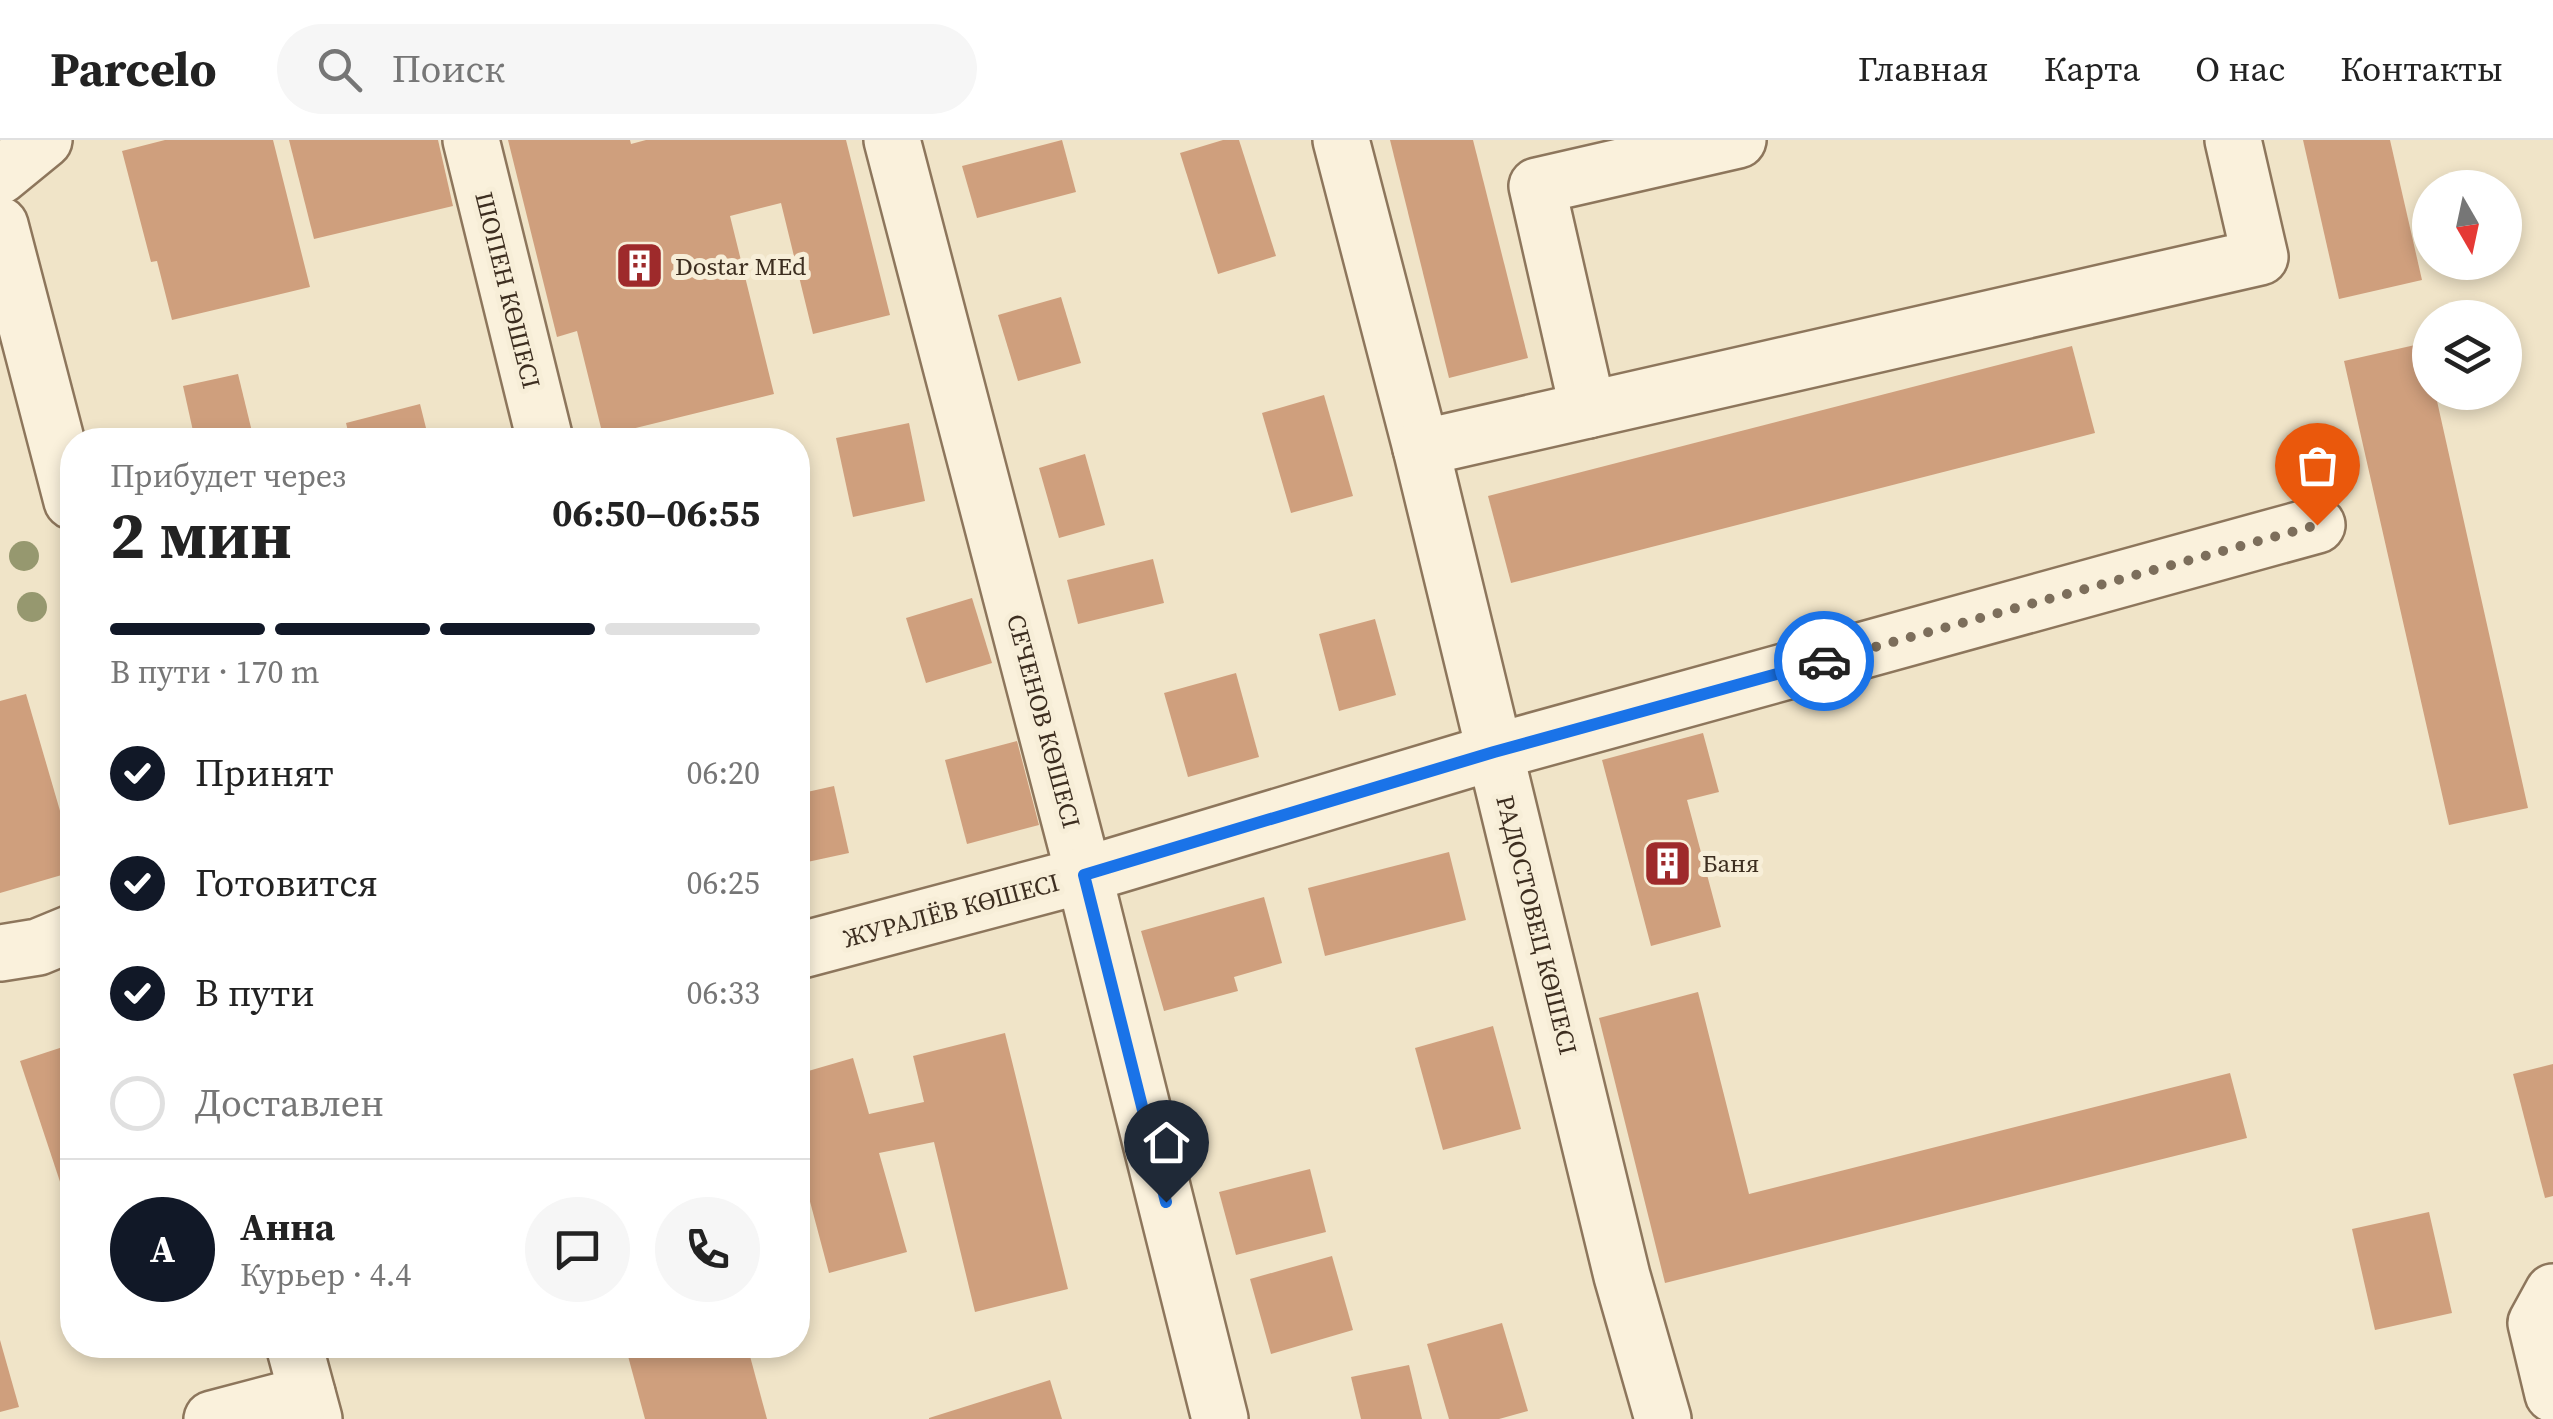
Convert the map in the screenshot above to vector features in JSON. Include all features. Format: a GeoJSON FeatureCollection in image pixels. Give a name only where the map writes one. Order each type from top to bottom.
{"type":"FeatureCollection","features":[{"type":"Feature","properties":{"kind":"street"},"geometry":{"type":"LineString","coordinates":[[0,176],[44,140]]}},
{"type":"Feature","properties":{"kind":"street","name":"ШОПЕН КӨШЕСІ"},"geometry":{"type":"LineString","coordinates":[[471,140],[542,428]]}},
{"type":"Feature","properties":{"kind":"street","name":"СЕЧЕНОВ КӨШЕСІ"},"geometry":{"type":"LineString","coordinates":[[892,140],[1084,875],[1220,1419]]}},
{"type":"Feature","properties":{"kind":"street","name":"РАДОСТОВЕЦ КӨШЕСІ"},"geometry":{"type":"LineString","coordinates":[[1341,140],[1421,448],[1622,1276],[1663,1419]]}},
{"type":"Feature","properties":{"kind":"street"},"geometry":{"type":"LineString","coordinates":[[1588,410],[1537,186],[1738,140]]}},
{"type":"Feature","properties":{"kind":"street"},"geometry":{"type":"LineString","coordinates":[[1421,448],[2260,257],[2234,140]]}},
{"type":"Feature","properties":{"kind":"street"},"geometry":{"type":"LineString","coordinates":[[0,225],[60,455]]}},
{"type":"Feature","properties":{"kind":"street","name":"ЖУРАЛЁВ КӨШЕСІ"},"geometry":{"type":"LineString","coordinates":[[810,949],[1084,875],[1494,752],[2317,525]]}},
{"type":"Feature","properties":{"kind":"street"},"geometry":{"type":"LineString","coordinates":[[0,953],[60,938]]}},
{"type":"Feature","properties":{"kind":"street"},"geometry":{"type":"LineString","coordinates":[[2553,1292],[2536,1323],[2553,1394]]}},
{"type":"Feature","properties":{"kind":"street"},"geometry":{"type":"LineString","coordinates":[[212,1419],[305,1386]]}},
{"type":"Feature","properties":{"kind":"building"},"geometry":{"type":"Polygon","coordinates":[[[165,140],[273,140],[310,287],[172,320],[157,261],[151,262],[122,151],[165,140]]]}},
{"type":"Feature","properties":{"kind":"building"},"geometry":{"type":"Polygon","coordinates":[[[289,140],[438,140],[453,206],[314,239],[289,140]]]}},
{"type":"Feature","properties":{"kind":"building","name":"Dostar MEd"},"geometry":{"type":"Polygon","coordinates":[[[508,140],[630,140],[631,144],[646,140],[846,140],[890,315],[813,334],[781,203],[730,216],[774,394],[636,428],[601,428],[577,331],[557,337],[508,140]]]}},
{"type":"Feature","properties":{"kind":"building"},"geometry":{"type":"Polygon","coordinates":[[[1062,140],[1076,192],[977,218],[962,166],[1062,140]]]}},
{"type":"Feature","properties":{"kind":"building"},"geometry":{"type":"Polygon","coordinates":[[[1223,140],[1239,140],[1276,256],[1218,274],[1180,153],[1223,140]]]}},
{"type":"Feature","properties":{"kind":"building"},"geometry":{"type":"Polygon","coordinates":[[[1390,140],[1473,140],[1528,358],[1449,378],[1390,140]]]}},
{"type":"Feature","properties":{"kind":"building"},"geometry":{"type":"Polygon","coordinates":[[[2303,140],[2390,140],[2412,236],[2412,280],[2422,280],[2339,299],[2303,140]]]}},
{"type":"Feature","properties":{"kind":"building"},"geometry":{"type":"Polygon","coordinates":[[[1061,297],[1081,363],[1018,381],[998,315],[1061,297]]]}},
{"type":"Feature","properties":{"kind":"building"},"geometry":{"type":"Polygon","coordinates":[[[2072,346],[2095,433],[1511,583],[1488,496],[2072,346]]]}},
{"type":"Feature","properties":{"kind":"building"},"geometry":{"type":"Polygon","coordinates":[[[2412,346],[2412,410],[2439,410],[2528,808],[2449,825],[2344,361],[2412,346]]]}},
{"type":"Feature","properties":{"kind":"building"},"geometry":{"type":"Polygon","coordinates":[[[238,374],[251,428],[192,428],[183,386],[238,374]]]}},
{"type":"Feature","properties":{"kind":"building"},"geometry":{"type":"Polygon","coordinates":[[[1324,395],[1353,496],[1291,513],[1262,413],[1324,395]]]}},
{"type":"Feature","properties":{"kind":"building"},"geometry":{"type":"Polygon","coordinates":[[[420,404],[426,428],[347,428],[346,423],[420,404]]]}},
{"type":"Feature","properties":{"kind":"building"},"geometry":{"type":"Polygon","coordinates":[[[909,423],[925,501],[853,517],[836,438],[909,423]]]}},
{"type":"Feature","properties":{"kind":"building"},"geometry":{"type":"Polygon","coordinates":[[[1085,454],[1105,525],[1059,538],[1039,468],[1085,454]]]}},
{"type":"Feature","properties":{"kind":"building"},"geometry":{"type":"Polygon","coordinates":[[[1153,559],[1164,603],[1078,624],[1067,580],[1153,559]]]}},
{"type":"Feature","properties":{"kind":"building"},"geometry":{"type":"Polygon","coordinates":[[[972,598],[992,663],[926,683],[906,618],[972,598]]]}},
{"type":"Feature","properties":{"kind":"building"},"geometry":{"type":"Polygon","coordinates":[[[1375,619],[1396,695],[1339,711],[1319,634],[1375,619]]]}},
{"type":"Feature","properties":{"kind":"building"},"geometry":{"type":"Polygon","coordinates":[[[1236,673],[1259,757],[1188,777],[1164,693],[1236,673]]]}},
{"type":"Feature","properties":{"kind":"building"},"geometry":{"type":"Polygon","coordinates":[[[26,694],[60,811],[60,876],[0,893],[0,701],[26,694]]]}},
{"type":"Feature","properties":{"kind":"building","name":"Баня"},"geometry":{"type":"Polygon","coordinates":[[[1703,733],[1719,792],[1687,800],[1721,927],[1651,946],[1602,760],[1703,733]]]}},
{"type":"Feature","properties":{"kind":"building"},"geometry":{"type":"Polygon","coordinates":[[[1017,741],[1039,825],[967,844],[945,760],[1017,741]]]}},
{"type":"Feature","properties":{"kind":"building"},"geometry":{"type":"Polygon","coordinates":[[[834,786],[849,853],[810,861],[810,791],[834,786]]]}},
{"type":"Feature","properties":{"kind":"building"},"geometry":{"type":"Polygon","coordinates":[[[1449,852],[1466,920],[1325,956],[1308,888],[1449,852]]]}},
{"type":"Feature","properties":{"kind":"building"},"geometry":{"type":"Polygon","coordinates":[[[1264,897],[1282,963],[1234,977],[1238,991],[1164,1011],[1141,931],[1264,897]]]}},
{"type":"Feature","properties":{"kind":"building"},"geometry":{"type":"Polygon","coordinates":[[[1698,992],[1749,1194],[2230,1073],[2247,1138],[1665,1283],[1599,1018],[1698,992]]]}},
{"type":"Feature","properties":{"kind":"building"},"geometry":{"type":"Polygon","coordinates":[[[1493,1026],[1521,1129],[1443,1150],[1415,1048],[1493,1026]]]}},
{"type":"Feature","properties":{"kind":"building"},"geometry":{"type":"Polygon","coordinates":[[[1005,1033],[1068,1289],[975,1312],[934,1142],[879,1153],[907,1252],[829,1273],[810,1202],[810,1071],[853,1058],[869,1114],[924,1102],[913,1056],[1005,1033]]]}},
{"type":"Feature","properties":{"kind":"building"},"geometry":{"type":"Polygon","coordinates":[[[60,1048],[60,1182],[20,1061],[60,1048]]]}},
{"type":"Feature","properties":{"kind":"building"},"geometry":{"type":"Polygon","coordinates":[[[2553,1064],[2553,1196],[2545,1198],[2513,1074],[2553,1064]]]}},
{"type":"Feature","properties":{"kind":"building"},"geometry":{"type":"Polygon","coordinates":[[[1310,1169],[1326,1232],[1236,1255],[1219,1192],[1310,1169]]]}},
{"type":"Feature","properties":{"kind":"building"},"geometry":{"type":"Polygon","coordinates":[[[2429,1212],[2452,1313],[2375,1330],[2352,1229],[2429,1212]]]}},
{"type":"Feature","properties":{"kind":"building"},"geometry":{"type":"Polygon","coordinates":[[[1332,1256],[1353,1330],[1271,1354],[1250,1279],[1332,1256]]]}},
{"type":"Feature","properties":{"kind":"building"},"geometry":{"type":"Polygon","coordinates":[[[1502,1323],[1528,1411],[1499,1419],[1449,1419],[1427,1344],[1502,1323]]]}},
{"type":"Feature","properties":{"kind":"building"},"geometry":{"type":"Polygon","coordinates":[[[0,1340],[19,1407],[0,1412],[0,1340]]]}},
{"type":"Feature","properties":{"kind":"building"},"geometry":{"type":"Polygon","coordinates":[[[629,1358],[751,1358],[767,1419],[645,1419],[629,1358]]]}},
{"type":"Feature","properties":{"kind":"building"},"geometry":{"type":"Polygon","coordinates":[[[1409,1365],[1422,1419],[1361,1419],[1351,1377],[1409,1365]]]}},
{"type":"Feature","properties":{"kind":"building"},"geometry":{"type":"Polygon","coordinates":[[[1050,1380],[1062,1419],[929,1419],[929,1418],[1050,1380]]]}},
{"type":"Feature","properties":{"kind":"way so far"},"geometry":{"type":"LineString","coordinates":[[1824,661],[2317,525]]}},
{"type":"Feature","properties":{"kind":"place","name":"Dostar MEd"},"geometry":{"type":"Point","coordinates":[640,266]}},
{"type":"Feature","properties":{"kind":"place","name":"Баня"},"geometry":{"type":"Point","coordinates":[1667,863]}},
{"type":"Feature","properties":{"kind":"route"},"geometry":{"type":"LineString","coordinates":[[1166,1202],[1084,875],[1494,752],[1824,661]]}}]}
